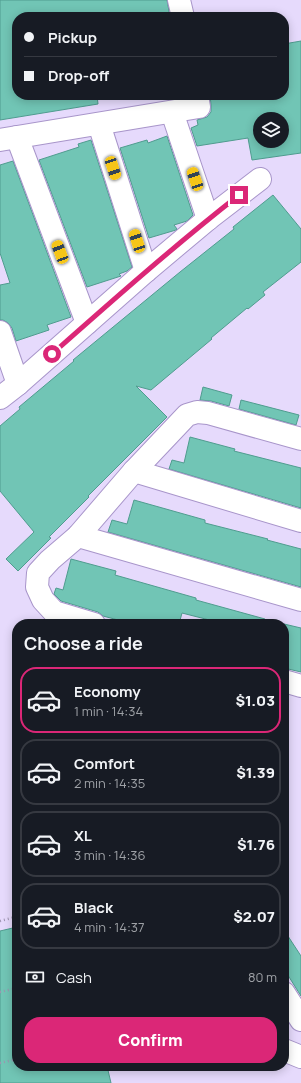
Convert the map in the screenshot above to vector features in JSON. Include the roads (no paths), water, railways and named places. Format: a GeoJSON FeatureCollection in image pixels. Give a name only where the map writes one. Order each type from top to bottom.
{"type":"FeatureCollection","features":[{"type":"Feature","properties":{"kind":"street"},"geometry":{"type":"LineString","coordinates":[[180,0],[182,12]]}},
{"type":"Feature","properties":{"kind":"street"},"geometry":{"type":"LineString","coordinates":[[87,324],[8,138],[199,107],[198,100]]}},
{"type":"Feature","properties":{"kind":"street"},"geometry":{"type":"LineString","coordinates":[[172,112],[208,219]]}},
{"type":"Feature","properties":{"kind":"street"},"geometry":{"type":"LineString","coordinates":[[99,124],[146,271]]}},
{"type":"Feature","properties":{"kind":"street"},"geometry":{"type":"LineString","coordinates":[[0,398],[87,324],[146,271],[208,219],[260,179]]}},
{"type":"Feature","properties":{"kind":"street"},"geometry":{"type":"LineString","coordinates":[[0,332],[18,384]]}},
{"type":"Feature","properties":{"kind":"street"},"geometry":{"type":"LineString","coordinates":[[77,619],[54,612],[43,600],[38,587],[38,573],[50,560],[78,536],[134,471],[187,415],[197,412],[208,413],[301,439]]}},
{"type":"Feature","properties":{"kind":"street"},"geometry":{"type":"LineString","coordinates":[[134,471],[301,521]]}},
{"type":"Feature","properties":{"kind":"street"},"geometry":{"type":"LineString","coordinates":[[78,536],[301,600]]}},
{"type":"Feature","properties":{"kind":"street"},"geometry":{"type":"LineString","coordinates":[[289,682],[301,686]]}},
{"type":"Feature","properties":{"kind":"street"},"geometry":{"type":"LineString","coordinates":[[289,1001],[301,1020]]}},
{"type":"Feature","properties":{"kind":"street"},"geometry":{"type":"LineString","coordinates":[[289,1052],[301,1057]]}}]}
